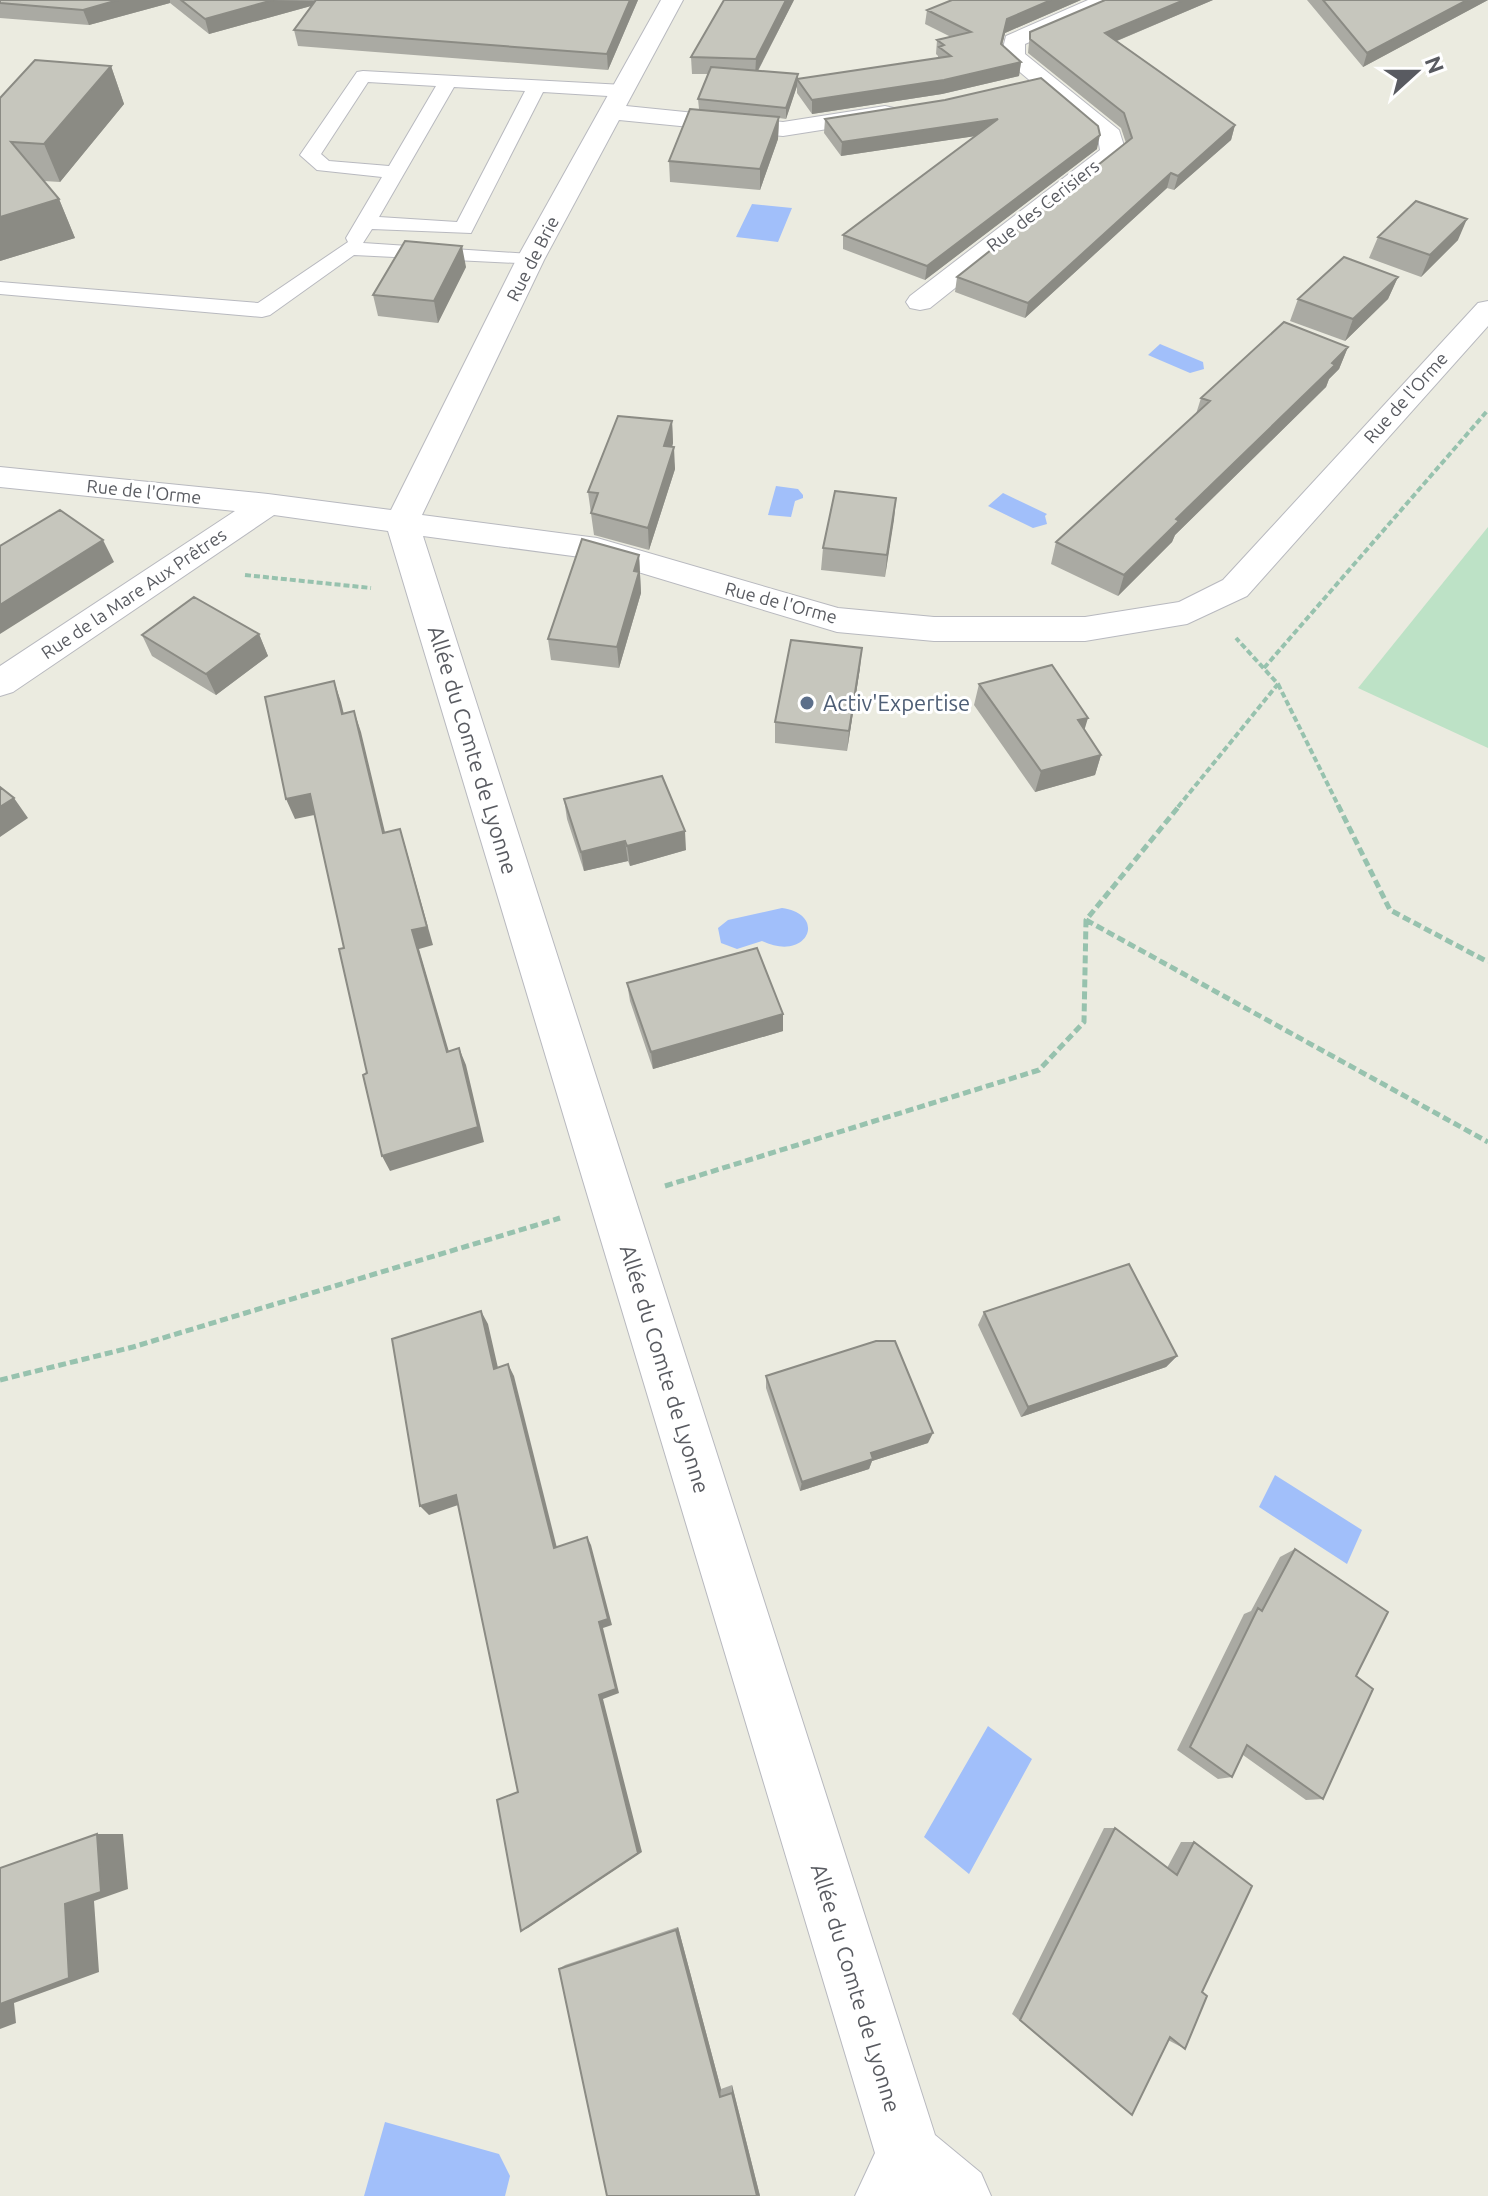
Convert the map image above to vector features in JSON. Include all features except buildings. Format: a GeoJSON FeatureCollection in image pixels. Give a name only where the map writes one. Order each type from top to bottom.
{"type":"FeatureCollection","features":[{"type":"Feature","properties":{"kind":"street","name":"Rue de Brie"},"geometry":{"type":"LineString","coordinates":[[402,522],[530,260],[672,0]]}},
{"type":"Feature","properties":{"kind":"street","name":"Rue des Cerisiers"},"geometry":{"type":"LineString","coordinates":[[920,302],[1113,152],[1110,135],[1013,56],[1014,41],[1107,0]]}},
{"type":"Feature","properties":{"kind":"street"},"geometry":{"type":"LineString","coordinates":[[1013,88],[1041,81]]}},
{"type":"Feature","properties":{"kind":"street"},"geometry":{"type":"LineString","coordinates":[[618,101],[783,129],[914,109]]}},
{"type":"Feature","properties":{"kind":"street","name":"Rue de l'Orme"},"geometry":{"type":"LineString","coordinates":[[0,477],[268,504],[597,549],[837,620],[934,629],[1085,629],[1187,612],[1235,588],[1488,309]]}},
{"type":"Feature","properties":{"kind":"street","name":"Rue de la Mare Aux Prêtres"},"geometry":{"type":"LineString","coordinates":[[0,683],[268,504]]}},
{"type":"Feature","properties":{"kind":"street","name":"Allée du Comte de Lyonne"},"geometry":{"type":"LineString","coordinates":[[402,522],[613,1202],[899,2176],[958,2196]]}},
{"type":"Feature","properties":{"kind":"lane"},"geometry":{"type":"LineString","coordinates":[[395,172],[324,166],[310,155],[363,76],[537,86],[618,101]]}},
{"type":"Feature","properties":{"kind":"lane"},"geometry":{"type":"LineString","coordinates":[[0,288],[262,310],[350,248],[449,80]]}},
{"type":"Feature","properties":{"kind":"lane"},"geometry":{"type":"LineString","coordinates":[[366,222],[464,229],[537,86]]}},
{"type":"Feature","properties":{"kind":"lane"},"geometry":{"type":"LineString","coordinates":[[350,248],[530,260]]}},
{"type":"Feature","properties":{"kind":"path"},"geometry":{"type":"LineString","coordinates":[[1264,668],[1488,410]]}},
{"type":"Feature","properties":{"kind":"path"},"geometry":{"type":"LineString","coordinates":[[173,568],[425,594]]}},
{"type":"Feature","properties":{"kind":"path"},"geometry":{"type":"LineString","coordinates":[[1204,603],[1278,684],[1390,910],[1488,962]]}},
{"type":"Feature","properties":{"kind":"path"},"geometry":{"type":"LineString","coordinates":[[0,1380],[133,1347],[1039,1070],[1084,1022],[1086,920],[1278,684]]}},
{"type":"Feature","properties":{"kind":"path"},"geometry":{"type":"LineString","coordinates":[[1086,920],[1488,1142]]}},
{"type":"Feature","properties":{"kind":"green space"},"geometry":{"type":"Polygon","coordinates":[[[1488,527],[1488,748],[1358,688],[1488,527]]]}},
{"type":"Feature","properties":{"kind":"water"},"geometry":{"type":"Polygon","coordinates":[[[752,204],[792,208],[778,242],[736,237],[752,204]]]}},
{"type":"Feature","properties":{"kind":"water"},"geometry":{"type":"Polygon","coordinates":[[[1160,344],[1203,362],[1204,369],[1190,373],[1148,355],[1160,344]]]}},
{"type":"Feature","properties":{"kind":"water"},"geometry":{"type":"Polygon","coordinates":[[[776,486],[798,489],[803,495],[795,501],[791,517],[768,515],[776,486]]]}},
{"type":"Feature","properties":{"kind":"water"},"geometry":{"type":"Polygon","coordinates":[[[1003,493],[1047,514],[1047,524],[1033,528],[988,506],[1003,493]]]}},
{"type":"Feature","properties":{"kind":"water"},"geometry":{"type":"Polygon","coordinates":[[[782,908],[796,912],[805,919],[808,927],[801,942],[778,946],[762,941],[737,949],[721,943],[718,928],[728,920],[782,908]]]}},
{"type":"Feature","properties":{"kind":"water"},"geometry":{"type":"Polygon","coordinates":[[[1275,1475],[1362,1530],[1347,1564],[1259,1507],[1275,1475]]]}},
{"type":"Feature","properties":{"kind":"water"},"geometry":{"type":"Polygon","coordinates":[[[988,1726],[1032,1759],[969,1874],[924,1837],[988,1726]]]}},
{"type":"Feature","properties":{"kind":"water"},"geometry":{"type":"Polygon","coordinates":[[[385,2122],[499,2154],[510,2176],[505,2196],[364,2196],[385,2122]]]}},
{"type":"Feature","properties":{"kind":"place","name":"Activ'Expertise"},"geometry":{"type":"Point","coordinates":[807,703]}}]}
